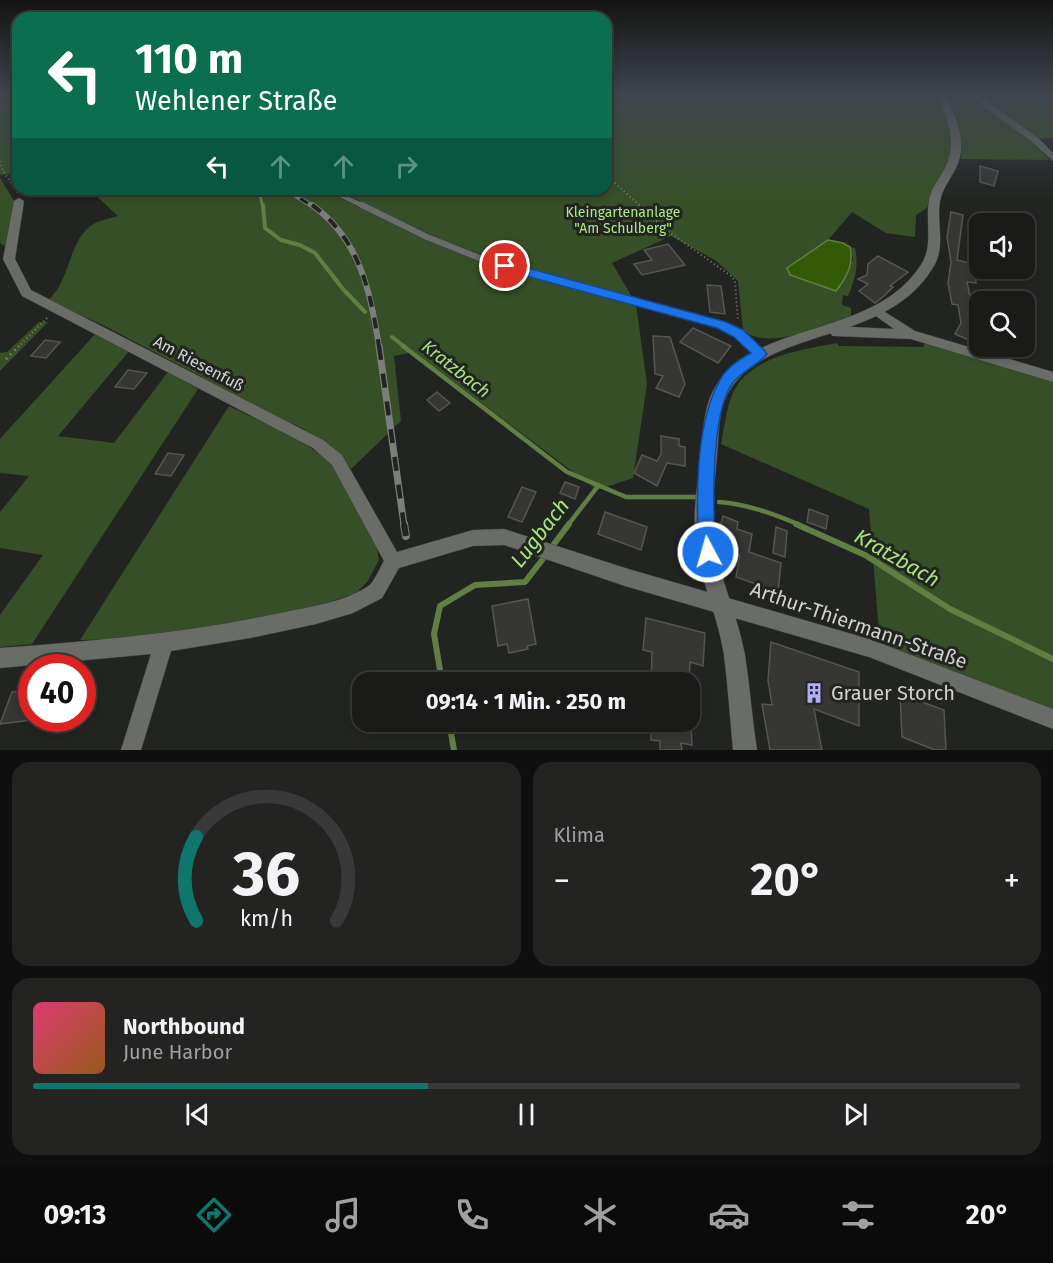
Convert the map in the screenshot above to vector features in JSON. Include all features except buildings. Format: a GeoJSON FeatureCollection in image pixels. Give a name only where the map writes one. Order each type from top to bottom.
{"type":"FeatureCollection","features":[{"type":"Feature","properties":{"kind":"street"},"geometry":{"type":"LineString","coordinates":[[745,750],[733,654],[705,539],[704,509],[712,415],[726,381],[745,363],[760,354],[833,331],[877,311],[909,291],[918,281],[930,261],[934,242],[936,197],[954,160],[957,147],[955,130]]}},
{"type":"Feature","properties":{"kind":"street"},"geometry":{"type":"LineString","coordinates":[[1021,130],[1053,158]]}},
{"type":"Feature","properties":{"kind":"street","name":"Am Riesenfuß"},"geometry":{"type":"LineString","coordinates":[[19,201],[9,259],[26,293],[99,328],[195,382],[318,444],[337,460],[393,561]]}},
{"type":"Feature","properties":{"kind":"street"},"geometry":{"type":"LineString","coordinates":[[877,311],[911,334]]}},
{"type":"Feature","properties":{"kind":"street"},"geometry":{"type":"LineString","coordinates":[[833,331],[911,334],[1053,376]]}},
{"type":"Feature","properties":{"kind":"street","name":"Arthur-Thiermann-Straße"},"geometry":{"type":"LineString","coordinates":[[393,561],[473,538],[504,537],[625,577],[720,602],[888,655],[1053,719]]}},
{"type":"Feature","properties":{"kind":"street"},"geometry":{"type":"LineString","coordinates":[[0,658],[164,643],[250,629],[353,604],[376,592],[393,561]]}},
{"type":"Feature","properties":{"kind":"street"},"geometry":{"type":"LineString","coordinates":[[131,750],[164,643]]}},
{"type":"Feature","properties":{"kind":"lane"},"geometry":{"type":"LineString","coordinates":[[340,195],[427,237],[487,261],[721,325],[738,334],[760,354]]}},
{"type":"Feature","properties":{"kind":"path"},"geometry":{"type":"LineString","coordinates":[[0,160],[3,171],[12,184]]}},
{"type":"Feature","properties":{"kind":"path"},"geometry":{"type":"LineString","coordinates":[[612,180],[669,232],[731,276],[735,282],[738,334]]}},
{"type":"Feature","properties":{"kind":"path"},"geometry":{"type":"LineString","coordinates":[[18,195],[19,201]]}},
{"type":"Feature","properties":{"kind":"path"},"geometry":{"type":"LineString","coordinates":[[6,359],[57,309]]}},
{"type":"Feature","properties":{"kind":"green space"},"geometry":{"type":"Polygon","coordinates":[[[0,130],[12,130],[12,174],[0,175],[0,130]]]}},
{"type":"Feature","properties":{"kind":"green space","name":"Kleingartenanlage \"Am Schulberg\""},"geometry":{"type":"Polygon","coordinates":[[[612,130],[950,130],[952,145],[949,162],[927,208],[916,215],[915,237],[886,233],[852,212],[828,240],[787,268],[790,275],[836,291],[853,259],[850,247],[855,248],[857,261],[854,278],[848,296],[843,295],[842,305],[851,308],[851,316],[796,335],[766,338],[754,336],[743,330],[738,281],[715,260],[671,236],[612,263],[632,297],[543,275],[456,246],[347,195],[612,195],[612,130]]]}},
{"type":"Feature","properties":{"kind":"green space"},"geometry":{"type":"Polygon","coordinates":[[[959,130],[1016,130],[1050,160],[961,159],[959,130]]]}},
{"type":"Feature","properties":{"kind":"green space"},"geometry":{"type":"Polygon","coordinates":[[[1023,130],[1053,130],[1053,138],[1036,139],[1023,130]]]}},
{"type":"Feature","properties":{"kind":"green space"},"geometry":{"type":"Polygon","coordinates":[[[0,178],[15,202],[6,247],[0,243],[0,178]]]}},
{"type":"Feature","properties":{"kind":"green space"},"geometry":{"type":"Polygon","coordinates":[[[95,195],[334,195],[453,251],[539,279],[636,305],[647,384],[633,478],[597,490],[414,352],[394,356],[401,421],[351,469],[342,456],[304,429],[103,325],[48,300],[62,282],[74,249],[86,230],[95,223],[118,216],[95,195]]]}},
{"type":"Feature","properties":{"kind":"green space"},"geometry":{"type":"Polygon","coordinates":[[[39,322],[48,322],[0,371],[0,353],[7,352],[39,322]]]}},
{"type":"Feature","properties":{"kind":"green space"},"geometry":{"type":"Polygon","coordinates":[[[97,332],[130,350],[58,436],[114,443],[168,372],[198,389],[32,644],[0,647],[0,615],[43,555],[0,548],[0,512],[29,476],[0,473],[0,439],[97,332]]]}},
{"type":"Feature","properties":{"kind":"green space"},"geometry":{"type":"Polygon","coordinates":[[[926,342],[1053,382],[1053,710],[880,644],[869,509],[721,444],[726,415],[738,384],[761,364],[791,353],[837,343],[839,346],[923,347],[926,342]]]}},
{"type":"Feature","properties":{"kind":"green space"},"geometry":{"type":"Polygon","coordinates":[[[229,406],[296,438],[330,461],[376,545],[379,560],[368,581],[356,593],[323,604],[253,620],[152,638],[80,640],[229,406]]]}},
{"type":"Feature","properties":{"kind":"shaded area"},"geometry":{"type":"Polygon","coordinates":[[[828,240],[843,243],[850,247],[851,253],[849,270],[836,291],[790,275],[787,268],[828,240]]]}},
{"type":"Feature","properties":{"kind":"waterway","name":"Kratzbach"},"geometry":{"type":"LineString","coordinates":[[260,195],[263,207]]}},
{"type":"Feature","properties":{"kind":"waterway","name":"Kratzbach"},"geometry":{"type":"LineString","coordinates":[[263,205],[265,228],[281,240],[300,245],[315,253],[343,289],[365,312]]}},
{"type":"Feature","properties":{"kind":"waterway","name":"Kratzbach"},"geometry":{"type":"LineString","coordinates":[[392,337],[405,347]]}},
{"type":"Feature","properties":{"kind":"waterway","name":"Kratzbach"},"geometry":{"type":"LineString","coordinates":[[403,346],[567,472],[626,497],[697,497]]}},
{"type":"Feature","properties":{"kind":"waterway","name":"Lugbach"},"geometry":{"type":"LineString","coordinates":[[568,525],[598,486]]}},
{"type":"Feature","properties":{"kind":"waterway","name":"Kratzbach"},"geometry":{"type":"LineString","coordinates":[[719,502],[760,510],[800,525]]}},
{"type":"Feature","properties":{"kind":"waterway","name":"Lugbach"},"geometry":{"type":"LineString","coordinates":[[551,548],[569,524]]}},
{"type":"Feature","properties":{"kind":"waterway","name":"Kratzbach"},"geometry":{"type":"LineString","coordinates":[[796,524],[865,555],[950,609],[1053,659]]}},
{"type":"Feature","properties":{"kind":"waterway","name":"Lugbach"},"geometry":{"type":"LineString","coordinates":[[440,672],[434,634],[440,606],[475,585],[525,582],[546,555]]}},
{"type":"Feature","properties":{"kind":"waterway","name":"Lugbach"},"geometry":{"type":"LineString","coordinates":[[451,732],[454,750]]}},
{"type":"Feature","properties":{"kind":"railway"},"geometry":{"type":"LineString","coordinates":[[295,195],[314,207]]}},
{"type":"Feature","properties":{"kind":"railway"},"geometry":{"type":"LineString","coordinates":[[312,205],[342,234],[352,251],[367,287],[379,347]]}},
{"type":"Feature","properties":{"kind":"railway"},"geometry":{"type":"LineString","coordinates":[[379,346],[404,525]]}},
{"type":"Feature","properties":{"kind":"railway"},"geometry":{"type":"LineString","coordinates":[[404,524],[406,536]]}},
{"type":"Feature","properties":{"kind":"place","name":"Grauer Storch"},"geometry":{"type":"Point","coordinates":[814,693]}},
{"type":"Feature","properties":{"kind":"route"},"geometry":{"type":"LineString","coordinates":[[505,266],[721,325],[738,334],[760,354],[736,370],[726,381],[718,395],[712,415],[704,509],[708,552]]}}]}
